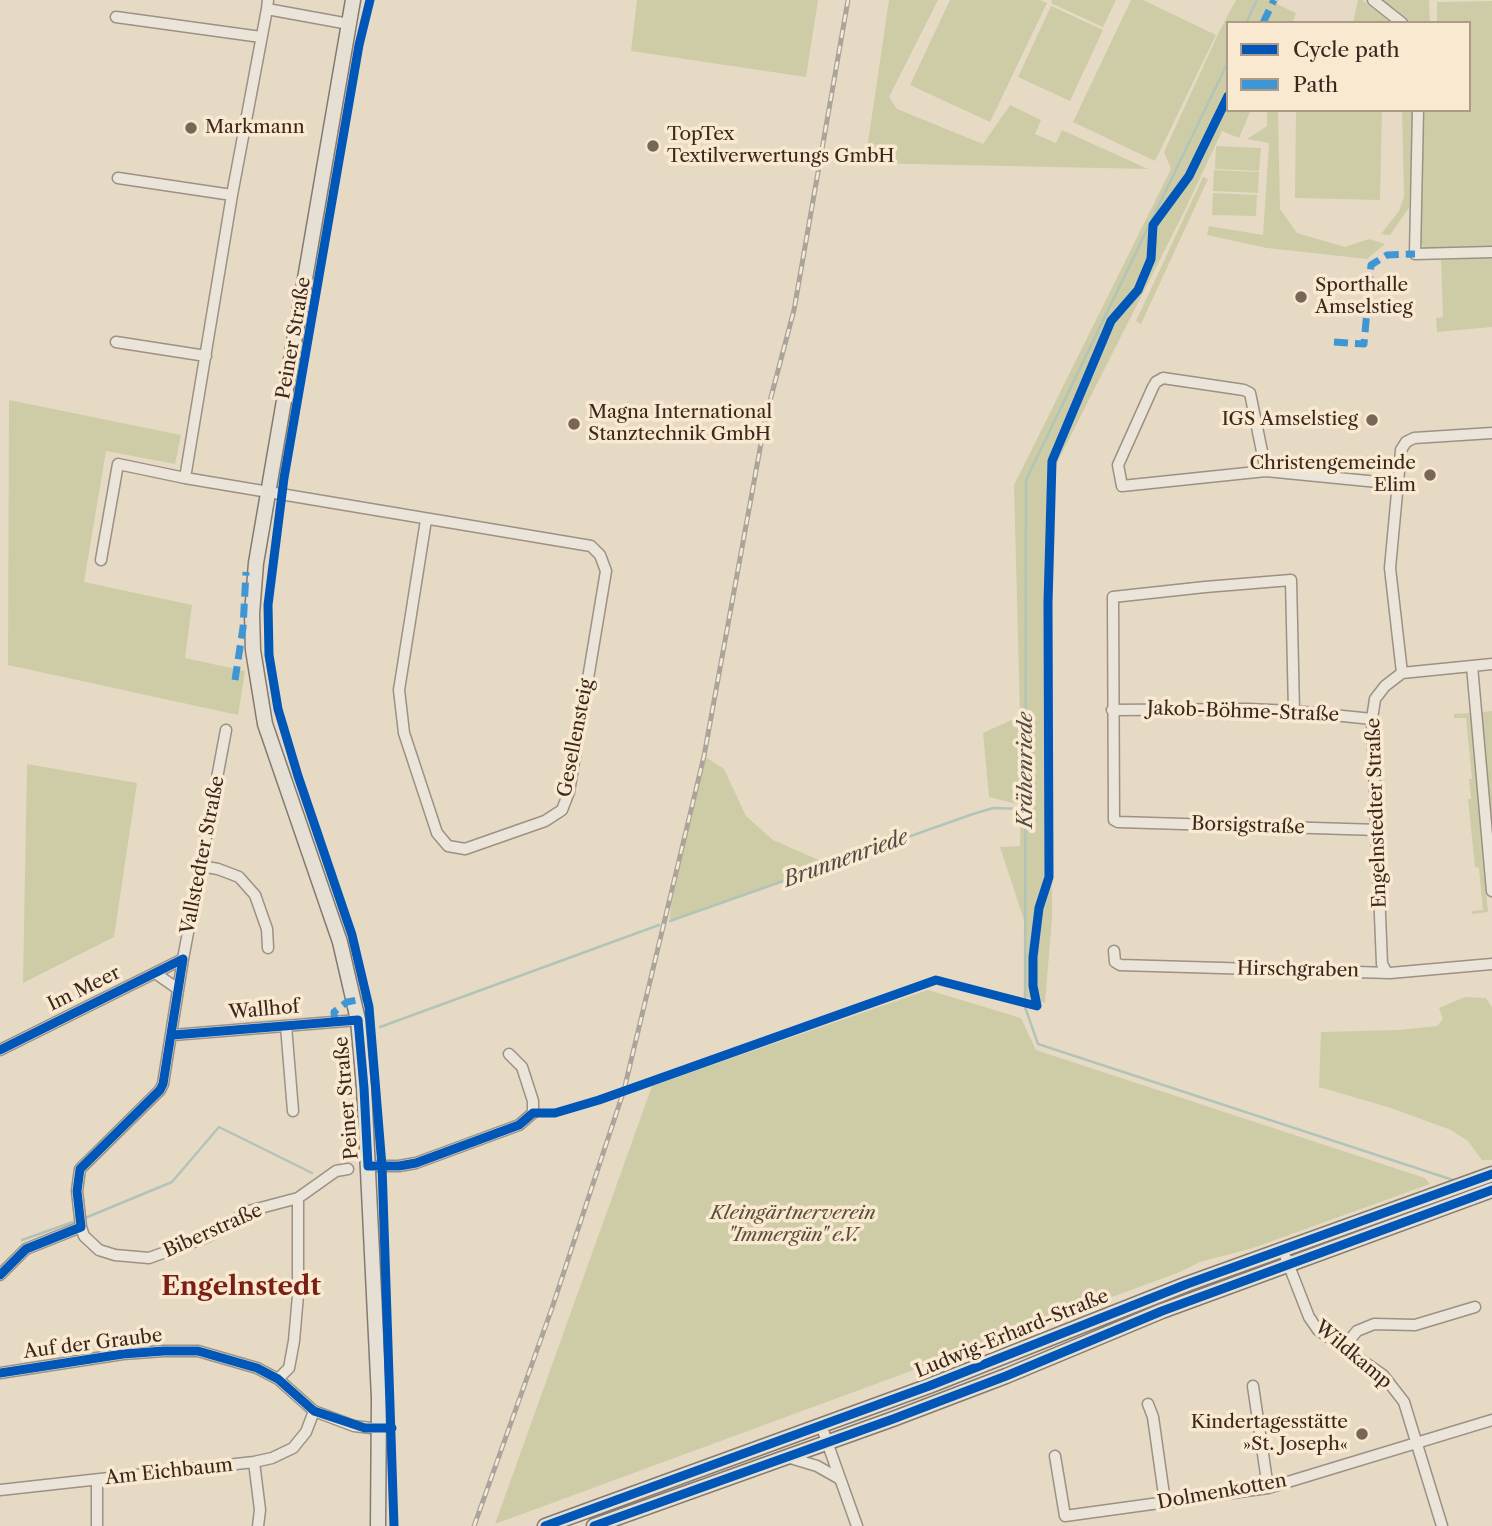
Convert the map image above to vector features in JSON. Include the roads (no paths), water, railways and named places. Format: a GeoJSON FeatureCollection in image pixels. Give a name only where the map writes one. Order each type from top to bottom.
{"type":"FeatureCollection","features":[{"type":"Feature","properties":{"kind":"main road","name":"Peiner Straße"},"geometry":{"type":"LineString","coordinates":[[354,0],[253,589],[253,650],[259,697],[281,773],[340,942],[358,1020],[364,1088],[380,1429],[377,1526]]}},
{"type":"Feature","properties":{"kind":"main road","name":"Ludwig-Erhard-Straße"},"geometry":{"type":"LineString","coordinates":[[545,1526],[929,1386],[1101,1317],[1492,1174]]}},
{"type":"Feature","properties":{"kind":"main road","name":"Ludwig-Erhard-Straße"},"geometry":{"type":"LineString","coordinates":[[594,1526],[993,1380],[1162,1311],[1485,1192]]}},
{"type":"Feature","properties":{"kind":"street"},"geometry":{"type":"LineString","coordinates":[[1373,0],[1399,21]]}},
{"type":"Feature","properties":{"kind":"street"},"geometry":{"type":"LineString","coordinates":[[185,478],[232,195],[268,4],[349,24]]}},
{"type":"Feature","properties":{"kind":"street"},"geometry":{"type":"LineString","coordinates":[[116,17],[261,37]]}},
{"type":"Feature","properties":{"kind":"street"},"geometry":{"type":"LineString","coordinates":[[1418,112],[1415,254],[1492,252]]}},
{"type":"Feature","properties":{"kind":"street"},"geometry":{"type":"LineString","coordinates":[[118,178],[232,195]]}},
{"type":"Feature","properties":{"kind":"street"},"geometry":{"type":"LineString","coordinates":[[116,342],[206,356]]}},
{"type":"Feature","properties":{"kind":"street"},"geometry":{"type":"LineString","coordinates":[[1266,471],[1250,393],[1163,378],[1153,387],[1119,460],[1122,486],[1266,471],[1398,484]]}},
{"type":"Feature","properties":{"kind":"street"},"geometry":{"type":"LineString","coordinates":[[1492,433],[1414,438],[1406,442],[1401,450],[1390,568],[1402,673],[1492,664]]}},
{"type":"Feature","properties":{"kind":"street","name":"Gesellensteig"},"geometry":{"type":"LineString","coordinates":[[101,560],[118,464],[426,520],[591,546],[600,555],[606,570],[569,792],[562,810],[545,821],[465,849],[448,846],[437,833],[404,733],[399,690],[426,520]]}},
{"type":"Feature","properties":{"kind":"street"},"geometry":{"type":"LineString","coordinates":[[1112,710],[1113,597],[1292,580],[1294,711]]}},
{"type":"Feature","properties":{"kind":"street"},"geometry":{"type":"LineString","coordinates":[[1472,666],[1492,891]]}},
{"type":"Feature","properties":{"kind":"street","name":"Engelnstedter Straße"},"geometry":{"type":"LineString","coordinates":[[1385,971],[1382,964],[1373,707],[1380,691],[1402,673]]}},
{"type":"Feature","properties":{"kind":"street","name":"Jakob-Böhme-Straße"},"geometry":{"type":"LineString","coordinates":[[1112,710],[1294,711],[1373,719]]}},
{"type":"Feature","properties":{"kind":"street","name":"Borsigstraße"},"geometry":{"type":"LineString","coordinates":[[1112,710],[1112,815],[1118,822],[1378,830]]}},
{"type":"Feature","properties":{"kind":"street","name":"Vallstedter Straße"},"geometry":{"type":"LineString","coordinates":[[81,1227],[77,1191],[80,1169],[163,1084],[173,1035],[183,959],[226,730]]}},
{"type":"Feature","properties":{"kind":"street"},"geometry":{"type":"LineString","coordinates":[[201,866],[239,877],[255,895],[267,929],[268,948]]}},
{"type":"Feature","properties":{"kind":"street","name":"Hirschgraben"},"geometry":{"type":"LineString","coordinates":[[1114,951],[1115,962],[1119,965],[1421,971],[1492,964]]}},
{"type":"Feature","properties":{"kind":"street","name":"Im Meer"},"geometry":{"type":"LineString","coordinates":[[0,1050],[183,959]]}},
{"type":"Feature","properties":{"kind":"street"},"geometry":{"type":"LineString","coordinates":[[155,973],[178,989]]}},
{"type":"Feature","properties":{"kind":"street","name":"Wallhof"},"geometry":{"type":"LineString","coordinates":[[173,1035],[358,1020]]}},
{"type":"Feature","properties":{"kind":"street"},"geometry":{"type":"LineString","coordinates":[[286,1026],[293,1111]]}},
{"type":"Feature","properties":{"kind":"street","name":"Peiner Straße"},"geometry":{"type":"LineString","coordinates":[[368,1166],[416,1163],[519,1125],[533,1113],[533,1101],[522,1067],[509,1054]]}},
{"type":"Feature","properties":{"kind":"street","name":"Biberstraße"},"geometry":{"type":"LineString","coordinates":[[81,1227],[83,1237],[99,1250],[115,1255],[149,1258],[207,1237],[249,1211],[298,1198],[336,1171],[348,1169]]}},
{"type":"Feature","properties":{"kind":"street"},"geometry":{"type":"LineString","coordinates":[[278,1379],[289,1367],[293,1341],[298,1295],[298,1198]]}},
{"type":"Feature","properties":{"kind":"street"},"geometry":{"type":"LineString","coordinates":[[0,1275],[26,1249],[81,1227]]}},
{"type":"Feature","properties":{"kind":"street"},"geometry":{"type":"LineString","coordinates":[[1283,1249],[1288,1264]]}},
{"type":"Feature","properties":{"kind":"street","name":"Wildkamp"},"geometry":{"type":"LineString","coordinates":[[1288,1264],[1309,1317],[1318,1330],[1383,1374],[1404,1402],[1442,1526]]}},
{"type":"Feature","properties":{"kind":"street"},"geometry":{"type":"LineString","coordinates":[[1344,1348],[1357,1331],[1374,1324],[1415,1325],[1475,1307]]}},
{"type":"Feature","properties":{"kind":"street","name":"Auf der Graube"},"geometry":{"type":"LineString","coordinates":[[0,1373],[123,1354],[187,1351],[257,1368],[278,1379],[314,1411],[354,1426],[380,1429]]}},
{"type":"Feature","properties":{"kind":"street"},"geometry":{"type":"LineString","coordinates":[[1253,1386],[1268,1488]]}},
{"type":"Feature","properties":{"kind":"street"},"geometry":{"type":"LineString","coordinates":[[1148,1404],[1153,1417],[1165,1502]]}},
{"type":"Feature","properties":{"kind":"street","name":"Am Eichbaum"},"geometry":{"type":"LineString","coordinates":[[0,1490],[272,1458],[293,1448],[306,1432],[314,1411]]}},
{"type":"Feature","properties":{"kind":"street","name":"Dolmenkotten"},"geometry":{"type":"LineString","coordinates":[[1055,1456],[1065,1516],[1268,1488],[1492,1420]]}},
{"type":"Feature","properties":{"kind":"street"},"geometry":{"type":"LineString","coordinates":[[821,1425],[857,1526]]}},
{"type":"Feature","properties":{"kind":"street"},"geometry":{"type":"LineString","coordinates":[[787,1457],[814,1464],[840,1479]]}},
{"type":"Feature","properties":{"kind":"street"},"geometry":{"type":"LineString","coordinates":[[254,1462],[260,1510],[258,1526]]}},
{"type":"Feature","properties":{"kind":"street"},"geometry":{"type":"LineString","coordinates":[[97,1480],[97,1526]]}},
{"type":"Feature","properties":{"kind":"waterway","name":"Krähenriede"},"geometry":{"type":"LineString","coordinates":[[1247,21],[1257,0]]}},
{"type":"Feature","properties":{"kind":"waterway","name":"Krähenriede"},"geometry":{"type":"LineString","coordinates":[[1226,66],[1026,480],[1025,1007],[1038,1044],[1456,1181]]}},
{"type":"Feature","properties":{"kind":"waterway","name":"Brunnenriede"},"geometry":{"type":"LineString","coordinates":[[670,921],[973,814],[993,808],[1024,809]]}},
{"type":"Feature","properties":{"kind":"waterway","name":"Brunnenriede"},"geometry":{"type":"LineString","coordinates":[[380,1027],[659,925]]}},
{"type":"Feature","properties":{"kind":"waterway","name":"Brunnenriede"},"geometry":{"type":"LineString","coordinates":[[85,1218],[172,1182],[219,1127],[312,1173]]}},
{"type":"Feature","properties":{"kind":"waterway","name":"Brunnenriede"},"geometry":{"type":"LineString","coordinates":[[22,1240],[73,1222]]}},
{"type":"Feature","properties":{"kind":"railway"},"geometry":{"type":"LineString","coordinates":[[474,1526],[552,1308],[624,1090],[704,756],[766,416],[794,310],[848,0]]}},
{"type":"Feature","properties":{"kind":"place","name":"Markmann"},"geometry":{"type":"Point","coordinates":[191,128]}},
{"type":"Feature","properties":{"kind":"place","name":"TopTex Textilverwertungs GmbH"},"geometry":{"type":"Point","coordinates":[653,146]}},
{"type":"Feature","properties":{"kind":"place","name":"Sporthalle Amselstieg"},"geometry":{"type":"Point","coordinates":[1301,297]}},
{"type":"Feature","properties":{"kind":"place","name":"IGS Amselstieg"},"geometry":{"type":"Point","coordinates":[1372,420]}},
{"type":"Feature","properties":{"kind":"place","name":"Magna International Stanztechnik GmbH"},"geometry":{"type":"Point","coordinates":[574,424]}},
{"type":"Feature","properties":{"kind":"place","name":"Christengemeinde Elim"},"geometry":{"type":"Point","coordinates":[1430,475]}},
{"type":"Feature","properties":{"kind":"place","name":"Kindertagesstätte »St. Joseph«"},"geometry":{"type":"Point","coordinates":[1362,1434]}},
{"type":"Feature","properties":{"kind":"district","name":"Engelnstedt"},"geometry":{"type":"Point","coordinates":[241,1287]}},
{"type":"Feature","properties":{"kind":"park label","name":"Kleingärtnerverein \"Immergün\" e.V."},"geometry":{"type":"Point","coordinates":[793,1225]}}]}
